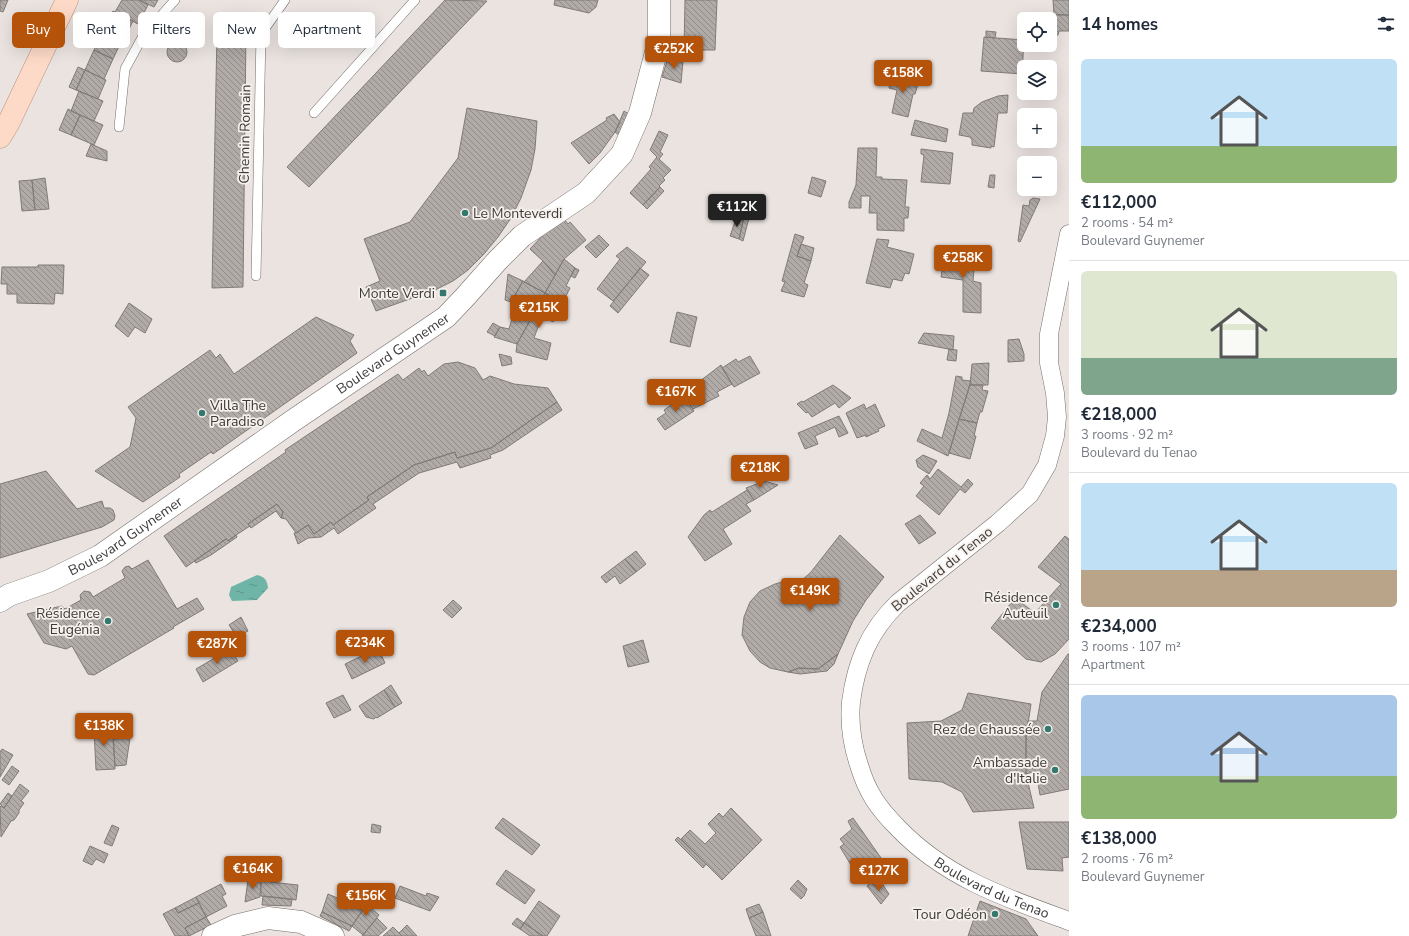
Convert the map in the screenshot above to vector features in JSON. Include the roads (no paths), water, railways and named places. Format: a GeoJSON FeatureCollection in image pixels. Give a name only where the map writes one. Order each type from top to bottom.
{"type":"FeatureCollection","features":[{"type":"Feature","properties":{"kind":"main road"},"geometry":{"type":"LineString","coordinates":[[0,137],[8,124],[67,0]]}},
{"type":"Feature","properties":{"kind":"main road","name":"Boulevard Guynemer"},"geometry":{"type":"LineString","coordinates":[[0,601],[9,595],[49,581],[100,556],[294,420],[446,317],[522,236],[586,193],[622,154],[640,113],[659,41],[659,0]]}},
{"type":"Feature","properties":{"kind":"main road"},"geometry":{"type":"LineString","coordinates":[[213,936],[235,926],[268,918],[301,922],[333,936]]}},
{"type":"Feature","properties":{"kind":"street","name":"Boulevard du Tenao"},"geometry":{"type":"LineString","coordinates":[[1069,234],[1049,334],[1049,363],[1055,393],[1057,417],[1055,436],[1047,465],[1030,494],[998,523],[898,603],[876,628],[866,646],[859,665],[852,695],[851,729],[854,750],[868,789],[876,803],[885,816],[920,849],[938,863],[963,878],[1001,896],[1069,921]]}},
{"type":"Feature","properties":{"kind":"lane"},"geometry":{"type":"LineString","coordinates":[[119,127],[125,69],[143,36],[175,0]]}},
{"type":"Feature","properties":{"kind":"lane","name":"Chemin Romain"},"geometry":{"type":"LineString","coordinates":[[256,276],[261,34],[285,0]]}},
{"type":"Feature","properties":{"kind":"lane"},"geometry":{"type":"LineString","coordinates":[[314,113],[415,0]]}},
{"type":"Feature","properties":{"kind":"water"},"geometry":{"type":"Polygon","coordinates":[[[257,575],[265,579],[268,588],[257,600],[232,601],[229,595],[231,587],[257,575]]]}},
{"type":"Feature","properties":{"kind":"place","name":"Le Monteverdi"},"geometry":{"type":"Point","coordinates":[465,213]}},
{"type":"Feature","properties":{"kind":"place","name":"Monte Verdi"},"geometry":{"type":"Point","coordinates":[443,293]}},
{"type":"Feature","properties":{"kind":"place","name":"Villa The Paradiso"},"geometry":{"type":"Point","coordinates":[202,413]}},
{"type":"Feature","properties":{"kind":"place","name":"Résidence Auteuil"},"geometry":{"type":"Point","coordinates":[1056,605]}},
{"type":"Feature","properties":{"kind":"place","name":"Résidence Eugénia"},"geometry":{"type":"Point","coordinates":[108,621]}},
{"type":"Feature","properties":{"kind":"place","name":"Rez de Chaussée"},"geometry":{"type":"Point","coordinates":[1048,729]}},
{"type":"Feature","properties":{"kind":"place","name":"Ambassade d'Italie"},"geometry":{"type":"Point","coordinates":[1055,770]}},
{"type":"Feature","properties":{"kind":"place","name":"Tour Odéon"},"geometry":{"type":"Point","coordinates":[995,914]}}]}
